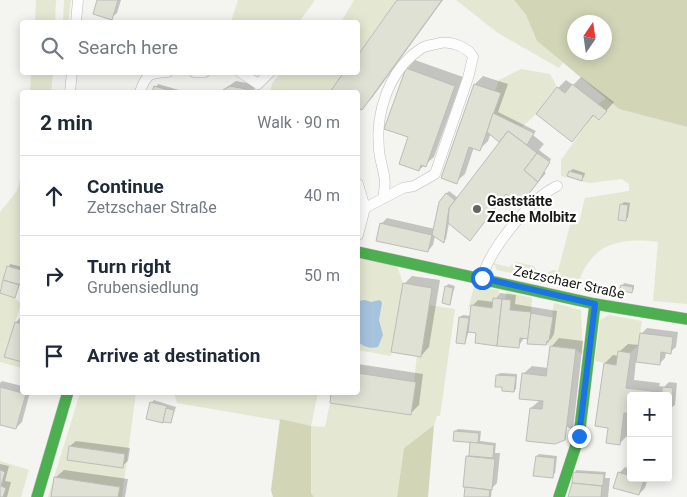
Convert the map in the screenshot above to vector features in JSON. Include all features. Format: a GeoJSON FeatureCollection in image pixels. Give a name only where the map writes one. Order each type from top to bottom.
{"type":"FeatureCollection","features":[{"type":"Feature","properties":{"kind":"street","name":"Zetzschaer Straße"},"geometry":{"type":"LineString","coordinates":[[360,252],[595,304],[687,319]]}},
{"type":"Feature","properties":{"kind":"street"},"geometry":{"type":"LineString","coordinates":[[559,497],[579,436],[595,304]]}},
{"type":"Feature","properties":{"kind":"street"},"geometry":{"type":"LineString","coordinates":[[37,497],[67,395]]}},
{"type":"Feature","properties":{"kind":"lane"},"geometry":{"type":"LineString","coordinates":[[76,20],[78,0]]}},
{"type":"Feature","properties":{"kind":"lane"},"geometry":{"type":"LineString","coordinates":[[365,208],[403,188],[414,186],[435,174],[468,78],[473,57],[469,50],[446,42],[423,47],[399,68],[388,88],[378,129],[379,152],[385,172],[383,198]]}},
{"type":"Feature","properties":{"kind":"lane"},"geometry":{"type":"LineString","coordinates":[[70,90],[72,75]]}},
{"type":"Feature","properties":{"kind":"lane"},"geometry":{"type":"LineString","coordinates":[[141,90],[144,79],[149,75]]}},
{"type":"Feature","properties":{"kind":"lane"},"geometry":{"type":"LineString","coordinates":[[244,75],[258,84],[267,75]]}},
{"type":"Feature","properties":{"kind":"lane"},"geometry":{"type":"LineString","coordinates":[[482,278],[490,255],[544,192],[557,186]]}},
{"type":"Feature","properties":{"kind":"lane"},"geometry":{"type":"LineString","coordinates":[[360,191],[365,208],[360,227]]}},
{"type":"Feature","properties":{"kind":"green space"},"geometry":{"type":"Polygon","coordinates":[[[36,0],[56,0],[55,20],[35,20],[36,0]]]}},
{"type":"Feature","properties":{"kind":"green space"},"geometry":{"type":"Polygon","coordinates":[[[64,0],[71,0],[68,20],[63,20],[64,0]]]}},
{"type":"Feature","properties":{"kind":"green space"},"geometry":{"type":"Polygon","coordinates":[[[238,0],[315,0],[300,20],[232,20],[238,0]]]}},
{"type":"Feature","properties":{"kind":"green space"},"geometry":{"type":"Polygon","coordinates":[[[354,0],[397,0],[360,52],[360,20],[342,20],[354,0]]]}},
{"type":"Feature","properties":{"kind":"green space"},"geometry":{"type":"Polygon","coordinates":[[[456,0],[514,0],[526,15],[537,41],[563,63],[559,68],[498,33],[456,0]]]}},
{"type":"Feature","properties":{"kind":"green space"},"geometry":{"type":"Polygon","coordinates":[[[514,0],[687,0],[687,127],[619,109],[537,41],[526,15],[514,0]]]}},
{"type":"Feature","properties":{"kind":"green space"},"geometry":{"type":"Polygon","coordinates":[[[521,69],[550,74],[557,87],[536,114],[522,127],[493,113],[500,93],[495,91],[499,80],[521,69]]]}},
{"type":"Feature","properties":{"kind":"green space"},"geometry":{"type":"Polygon","coordinates":[[[31,75],[53,75],[51,90],[30,90],[31,75]]]}},
{"type":"Feature","properties":{"kind":"green space"},"geometry":{"type":"Polygon","coordinates":[[[279,75],[343,75],[331,90],[270,90],[272,84],[279,75]]]}},
{"type":"Feature","properties":{"kind":"green space"},"geometry":{"type":"Polygon","coordinates":[[[606,98],[619,109],[687,127],[687,304],[653,301],[658,242],[630,241],[608,246],[590,260],[578,284],[545,280],[547,273],[553,270],[558,271],[571,221],[579,223],[585,198],[629,191],[629,184],[622,179],[589,183],[561,176],[561,160],[593,115],[600,120],[607,111],[598,104],[606,98]],[[620,204],[618,220],[626,221],[628,205],[620,204]]]}},
{"type":"Feature","properties":{"kind":"green space"},"geometry":{"type":"Polygon","coordinates":[[[20,180],[20,285],[3,280],[0,290],[0,212],[17,191],[20,180]]]}},
{"type":"Feature","properties":{"kind":"green space"},"geometry":{"type":"Polygon","coordinates":[[[360,258],[397,266],[403,283],[391,356],[360,350],[360,258]]]}},
{"type":"Feature","properties":{"kind":"green space"},"geometry":{"type":"Polygon","coordinates":[[[516,262],[534,266],[537,271],[536,278],[497,270],[493,263],[509,267],[516,262]]]}},
{"type":"Feature","properties":{"kind":"green space"},"geometry":{"type":"Polygon","coordinates":[[[474,286],[499,290],[498,298],[493,298],[492,308],[471,305],[468,310],[474,286]]]}},
{"type":"Feature","properties":{"kind":"green space"},"geometry":{"type":"Polygon","coordinates":[[[507,292],[532,298],[531,312],[510,310],[511,300],[505,299],[507,292]]]}},
{"type":"Feature","properties":{"kind":"green space"},"geometry":{"type":"Polygon","coordinates":[[[0,293],[15,298],[20,303],[4,356],[20,361],[20,367],[0,362],[0,293]]]}},
{"type":"Feature","properties":{"kind":"green space"},"geometry":{"type":"Polygon","coordinates":[[[554,303],[581,310],[583,355],[575,349],[546,345],[547,341],[549,341],[554,303]]]}},
{"type":"Feature","properties":{"kind":"green space"},"geometry":{"type":"Polygon","coordinates":[[[429,305],[455,309],[440,416],[437,416],[434,425],[404,448],[397,497],[314,497],[311,493],[311,426],[325,427],[330,403],[410,415],[417,356],[421,357],[429,305]]]}},
{"type":"Feature","properties":{"kind":"green space"},"geometry":{"type":"Polygon","coordinates":[[[609,315],[642,321],[638,346],[616,365],[595,361],[600,320],[609,315]]]}},
{"type":"Feature","properties":{"kind":"green space"},"geometry":{"type":"Polygon","coordinates":[[[79,395],[136,395],[122,497],[48,497],[79,395]]]}},
{"type":"Feature","properties":{"kind":"green space"},"geometry":{"type":"Polygon","coordinates":[[[175,395],[318,395],[311,426],[177,403],[175,395]]]}},
{"type":"Feature","properties":{"kind":"green space"},"geometry":{"type":"Polygon","coordinates":[[[280,419],[311,426],[311,493],[314,497],[273,497],[271,490],[280,419]]]}},
{"type":"Feature","properties":{"kind":"green space"},"geometry":{"type":"Polygon","coordinates":[[[434,425],[428,497],[397,497],[404,448],[434,425]]]}},
{"type":"Feature","properties":{"kind":"green space"},"geometry":{"type":"Polygon","coordinates":[[[0,461],[29,470],[21,497],[3,497],[6,488],[1,486],[0,461]]]}},
{"type":"Feature","properties":{"kind":"water"},"geometry":{"type":"Polygon","coordinates":[[[380,300],[382,303],[379,320],[383,335],[378,347],[368,347],[360,343],[360,301],[371,302],[380,300]]]}},
{"type":"Feature","properties":{"kind":"building"},"geometry":{"type":"Polygon","coordinates":[[[97,0],[118,0],[112,20],[93,14],[97,0]]]}},
{"type":"Feature","properties":{"kind":"building"},"geometry":{"type":"Polygon","coordinates":[[[397,0],[442,0],[362,110],[360,109],[360,90],[331,90],[342,75],[360,75],[360,52],[397,0]]]}},
{"type":"Feature","properties":{"kind":"building"},"geometry":{"type":"Polygon","coordinates":[[[406,68],[455,86],[426,167],[421,165],[419,171],[399,164],[408,137],[384,129],[406,68]]]}},
{"type":"Feature","properties":{"kind":"building"},"geometry":{"type":"Polygon","coordinates":[[[474,84],[501,93],[480,151],[469,147],[457,184],[441,178],[474,84]]]}},
{"type":"Feature","properties":{"kind":"building"},"geometry":{"type":"Polygon","coordinates":[[[572,84],[607,111],[599,120],[593,115],[572,142],[536,114],[557,87],[565,93],[572,84]]]}},
{"type":"Feature","properties":{"kind":"building"},"geometry":{"type":"Polygon","coordinates":[[[154,86],[169,90],[153,90],[154,86]]]}},
{"type":"Feature","properties":{"kind":"building"},"geometry":{"type":"Polygon","coordinates":[[[230,86],[247,90],[223,90],[230,86]]]}},
{"type":"Feature","properties":{"kind":"building"},"geometry":{"type":"Polygon","coordinates":[[[493,113],[534,133],[527,145],[508,131],[499,142],[487,132],[493,113]]]}},
{"type":"Feature","properties":{"kind":"building"},"geometry":{"type":"Polygon","coordinates":[[[508,131],[537,153],[524,170],[538,182],[520,205],[506,194],[470,241],[448,223],[449,208],[508,131]]]}},
{"type":"Feature","properties":{"kind":"building"},"geometry":{"type":"Polygon","coordinates":[[[537,153],[550,162],[538,182],[524,170],[537,153]]]}},
{"type":"Feature","properties":{"kind":"building"},"geometry":{"type":"Polygon","coordinates":[[[569,171],[583,175],[582,181],[567,176],[569,171]]]}},
{"type":"Feature","properties":{"kind":"building"},"geometry":{"type":"Polygon","coordinates":[[[446,193],[455,200],[449,208],[444,243],[432,235],[439,202],[446,193]]]}},
{"type":"Feature","properties":{"kind":"building"},"geometry":{"type":"Polygon","coordinates":[[[620,204],[628,205],[626,221],[618,220],[620,204]]]}},
{"type":"Feature","properties":{"kind":"building"},"geometry":{"type":"Polygon","coordinates":[[[380,223],[432,235],[428,252],[376,241],[380,223]]]}},
{"type":"Feature","properties":{"kind":"building"},"geometry":{"type":"Polygon","coordinates":[[[7,266],[20,269],[20,285],[3,280],[7,266]]]}},
{"type":"Feature","properties":{"kind":"building"},"geometry":{"type":"Polygon","coordinates":[[[3,280],[19,285],[15,298],[0,293],[3,280]]]}},
{"type":"Feature","properties":{"kind":"building"},"geometry":{"type":"Polygon","coordinates":[[[403,283],[432,288],[421,357],[391,352],[403,283]]]}},
{"type":"Feature","properties":{"kind":"building"},"geometry":{"type":"Polygon","coordinates":[[[621,285],[633,287],[632,293],[619,290],[621,285]]]}},
{"type":"Feature","properties":{"kind":"building"},"geometry":{"type":"Polygon","coordinates":[[[445,286],[453,288],[450,305],[442,303],[445,286]]]}},
{"type":"Feature","properties":{"kind":"building"},"geometry":{"type":"Polygon","coordinates":[[[493,298],[502,299],[497,346],[475,343],[476,333],[468,332],[471,305],[492,308],[493,298]]]}},
{"type":"Feature","properties":{"kind":"building"},"geometry":{"type":"Polygon","coordinates":[[[502,299],[511,300],[510,310],[531,312],[528,339],[520,338],[519,348],[497,346],[502,299]]]}},
{"type":"Feature","properties":{"kind":"building"},"geometry":{"type":"Polygon","coordinates":[[[531,313],[553,317],[549,341],[547,341],[546,345],[527,344],[531,313]]]}},
{"type":"Feature","properties":{"kind":"building"},"geometry":{"type":"Polygon","coordinates":[[[459,317],[469,318],[465,344],[456,343],[459,317]]]}},
{"type":"Feature","properties":{"kind":"building"},"geometry":{"type":"Polygon","coordinates":[[[15,322],[20,323],[20,361],[4,357],[15,322]]]}},
{"type":"Feature","properties":{"kind":"building"},"geometry":{"type":"Polygon","coordinates":[[[640,333],[673,337],[671,354],[661,352],[660,365],[636,362],[640,333]]]}},
{"type":"Feature","properties":{"kind":"building"},"geometry":{"type":"Polygon","coordinates":[[[550,346],[576,349],[565,440],[555,444],[526,441],[530,408],[542,409],[543,401],[519,399],[522,373],[546,376],[550,346]]]}},
{"type":"Feature","properties":{"kind":"building"},"geometry":{"type":"Polygon","coordinates":[[[618,351],[631,353],[626,388],[652,391],[627,392],[627,413],[624,413],[620,445],[606,443],[608,428],[595,426],[604,363],[616,365],[618,351]]]}},
{"type":"Feature","properties":{"kind":"building"},"geometry":{"type":"Polygon","coordinates":[[[360,373],[416,382],[411,415],[330,403],[331,395],[360,395],[360,373]]]}},
{"type":"Feature","properties":{"kind":"building"},"geometry":{"type":"Polygon","coordinates":[[[496,375],[516,376],[514,392],[502,391],[502,387],[495,387],[496,375]]]}},
{"type":"Feature","properties":{"kind":"building"},"geometry":{"type":"Polygon","coordinates":[[[0,387],[20,392],[20,395],[26,395],[16,429],[0,425],[0,387]]]}},
{"type":"Feature","properties":{"kind":"building"},"geometry":{"type":"Polygon","coordinates":[[[662,387],[673,388],[672,396],[672,392],[662,392],[662,387]]]}},
{"type":"Feature","properties":{"kind":"building"},"geometry":{"type":"Polygon","coordinates":[[[150,402],[167,406],[163,423],[146,419],[150,402]]]}},
{"type":"Feature","properties":{"kind":"building"},"geometry":{"type":"Polygon","coordinates":[[[166,408],[174,410],[171,423],[163,422],[166,408]]]}},
{"type":"Feature","properties":{"kind":"building"},"geometry":{"type":"Polygon","coordinates":[[[454,431],[479,433],[478,443],[453,441],[454,431]]]}},
{"type":"Feature","properties":{"kind":"building"},"geometry":{"type":"Polygon","coordinates":[[[470,442],[494,445],[493,458],[469,456],[470,442]]]}},
{"type":"Feature","properties":{"kind":"building"},"geometry":{"type":"Polygon","coordinates":[[[69,446],[125,454],[123,468],[67,460],[69,446]]]}},
{"type":"Feature","properties":{"kind":"building"},"geometry":{"type":"Polygon","coordinates":[[[466,456],[495,459],[492,490],[463,487],[466,456]]]}},
{"type":"Feature","properties":{"kind":"building"},"geometry":{"type":"Polygon","coordinates":[[[536,456],[555,458],[553,478],[533,476],[536,456]]]}},
{"type":"Feature","properties":{"kind":"building"},"geometry":{"type":"Polygon","coordinates":[[[0,470],[5,472],[1,486],[6,488],[3,497],[0,497],[0,470]]]}},
{"type":"Feature","properties":{"kind":"building"},"geometry":{"type":"Polygon","coordinates":[[[573,472],[604,474],[603,486],[572,483],[573,472]]]}},
{"type":"Feature","properties":{"kind":"building"},"geometry":{"type":"Polygon","coordinates":[[[618,472],[627,475],[627,482],[643,482],[639,495],[613,488],[618,472]]]}},
{"type":"Feature","properties":{"kind":"building"},"geometry":{"type":"Polygon","coordinates":[[[54,477],[120,487],[118,497],[51,497],[54,477]]]}},
{"type":"Feature","properties":{"kind":"building"},"geometry":{"type":"Polygon","coordinates":[[[572,483],[602,486],[601,497],[568,497],[572,483]]]}},
{"type":"Feature","properties":{"kind":"building"},"geometry":{"type":"Polygon","coordinates":[[[465,487],[490,490],[489,497],[464,497],[465,487]]]}},
{"type":"Feature","properties":{"kind":"traffic: fast"},"geometry":{"type":"LineString","coordinates":[[360,252],[595,304],[687,319]]}},
{"type":"Feature","properties":{"kind":"traffic: fast"},"geometry":{"type":"LineString","coordinates":[[559,497],[579,436],[595,304]]}},
{"type":"Feature","properties":{"kind":"traffic: fast"},"geometry":{"type":"LineString","coordinates":[[37,497],[67,395]]}},
{"type":"Feature","properties":{"kind":"place","name":"Gaststätte Zeche Molbitz"},"geometry":{"type":"Point","coordinates":[477,209]}},
{"type":"Feature","properties":{"kind":"route"},"geometry":{"type":"LineString","coordinates":[[482,278],[595,304],[579,436]]}}]}
